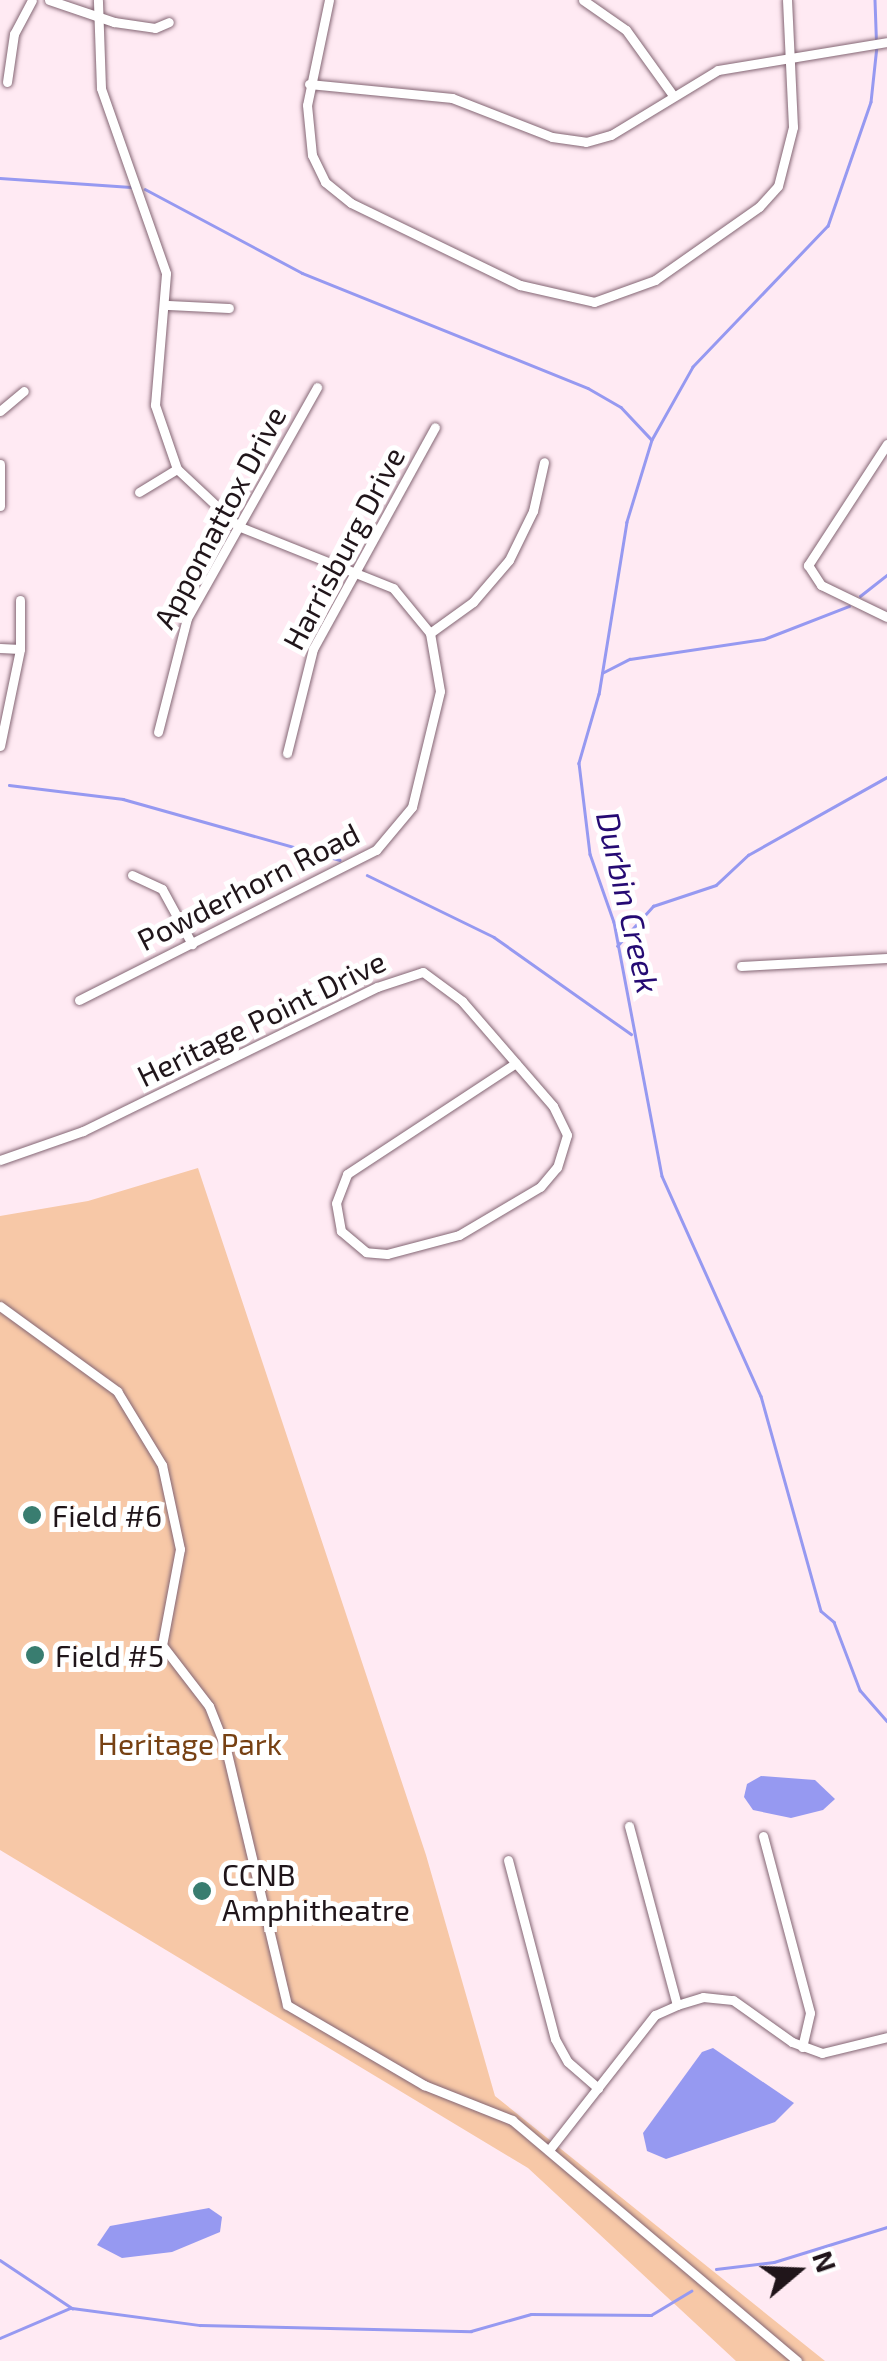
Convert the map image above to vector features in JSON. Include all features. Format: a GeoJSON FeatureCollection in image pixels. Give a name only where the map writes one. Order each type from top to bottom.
{"type":"FeatureCollection","features":[{"type":"Feature","properties":{"kind":"street"},"geometry":{"type":"LineString","coordinates":[[7,82],[14,34],[32,0]]}},
{"type":"Feature","properties":{"kind":"street"},"geometry":{"type":"LineString","coordinates":[[49,0],[94,17],[156,28],[169,22]]}},
{"type":"Feature","properties":{"kind":"street"},"geometry":{"type":"LineString","coordinates":[[98,0],[94,17],[101,88],[160,244],[168,305],[155,405],[177,470],[238,526],[393,588],[430,633],[473,602],[509,560],[533,511],[544,462]]}},
{"type":"Feature","properties":{"kind":"street"},"geometry":{"type":"LineString","coordinates":[[329,0],[309,84],[308,135],[318,171],[339,195],[542,293],[594,302],[625,295],[704,247],[772,195],[790,148],[788,0]]}},
{"type":"Feature","properties":{"kind":"street"},"geometry":{"type":"LineString","coordinates":[[583,0],[626,30],[672,94]]}},
{"type":"Feature","properties":{"kind":"street"},"geometry":{"type":"LineString","coordinates":[[309,84],[452,98],[573,142],[611,135],[672,94],[718,70],[885,42]]}},
{"type":"Feature","properties":{"kind":"street"},"geometry":{"type":"LineString","coordinates":[[168,305],[229,308]]}},
{"type":"Feature","properties":{"kind":"street","name":"Appomattox Drive"},"geometry":{"type":"LineString","coordinates":[[158,732],[179,638],[318,387]]}},
{"type":"Feature","properties":{"kind":"street"},"geometry":{"type":"LineString","coordinates":[[0,411],[24,391]]}},
{"type":"Feature","properties":{"kind":"street","name":"Harrisburg Drive"},"geometry":{"type":"LineString","coordinates":[[286,752],[313,649],[435,427]]}},
{"type":"Feature","properties":{"kind":"street"},"geometry":{"type":"LineString","coordinates":[[887,444],[808,565],[820,586],[887,617]]}},
{"type":"Feature","properties":{"kind":"street"},"geometry":{"type":"LineString","coordinates":[[0,464],[0,506]]}},
{"type":"Feature","properties":{"kind":"street"},"geometry":{"type":"LineString","coordinates":[[140,492],[177,470]]}},
{"type":"Feature","properties":{"kind":"street"},"geometry":{"type":"LineString","coordinates":[[0,746],[20,648],[20,600]]}},
{"type":"Feature","properties":{"kind":"street","name":"Powderhorn Road"},"geometry":{"type":"LineString","coordinates":[[79,1000],[362,860],[406,818],[439,705],[430,633]]}},
{"type":"Feature","properties":{"kind":"street"},"geometry":{"type":"LineString","coordinates":[[0,648],[20,648]]}},
{"type":"Feature","properties":{"kind":"street"},"geometry":{"type":"LineString","coordinates":[[132,875],[162,889],[192,944]]}},
{"type":"Feature","properties":{"kind":"street"},"geometry":{"type":"LineString","coordinates":[[741,966],[887,958]]}},
{"type":"Feature","properties":{"kind":"street","name":"Heritage Point Drive"},"geometry":{"type":"LineString","coordinates":[[0,1160],[83,1131],[377,987],[424,972],[462,1000],[516,1064],[567,1134],[557,1167],[540,1187],[459,1235],[388,1254],[351,1244],[336,1216],[347,1174],[516,1064]]}},
{"type":"Feature","properties":{"kind":"street"},"geometry":{"type":"LineString","coordinates":[[0,1306],[117,1390],[162,1465],[180,1549],[162,1645],[209,1706],[226,1749],[281,1996],[411,2079],[499,2112],[797,2361]]}},
{"type":"Feature","properties":{"kind":"street"},"geometry":{"type":"LineString","coordinates":[[629,1826],[677,2005]]}},
{"type":"Feature","properties":{"kind":"street"},"geometry":{"type":"LineString","coordinates":[[763,1836],[810,2013],[802,2047]]}},
{"type":"Feature","properties":{"kind":"street"},"geometry":{"type":"LineString","coordinates":[[508,1860],[558,2046],[598,2088]]}},
{"type":"Feature","properties":{"kind":"street"},"geometry":{"type":"LineString","coordinates":[[549,2150],[655,2015],[703,1996],[733,2000],[802,2047],[835,2053],[887,2037]]}},
{"type":"Feature","properties":{"kind":"green space","name":"Heritage Park"},"geometry":{"type":"Polygon","coordinates":[[[198,1168],[426,1855],[495,2096],[825,2361],[736,2361],[528,2168],[0,1850],[0,1216],[88,1201],[198,1168]]]}},
{"type":"Feature","properties":{"kind":"water"},"geometry":{"type":"Polygon","coordinates":[[[761,1776],[815,1780],[835,1799],[823,1810],[791,1818],[753,1810],[744,1797],[747,1784],[761,1776]]]}},
{"type":"Feature","properties":{"kind":"water"},"geometry":{"type":"Polygon","coordinates":[[[713,2048],[794,2103],[775,2122],[666,2159],[647,2151],[643,2133],[702,2052],[713,2048]]]}},
{"type":"Feature","properties":{"kind":"water"},"geometry":{"type":"Polygon","coordinates":[[[209,2208],[222,2217],[220,2232],[172,2252],[122,2258],[97,2245],[110,2226],[209,2208]]]}},
{"type":"Feature","properties":{"kind":"waterway","name":"Durbin Creek"},"geometry":{"type":"LineString","coordinates":[[875,0],[876,38]]}},
{"type":"Feature","properties":{"kind":"waterway","name":"Durbin Creek"},"geometry":{"type":"LineString","coordinates":[[877,46],[871,102],[828,226],[693,367],[652,440],[627,522],[599,694],[579,763],[590,854],[614,922],[662,1176],[761,1396],[821,1611],[834,1622],[860,1690],[887,1721]]}},
{"type":"Feature","properties":{"kind":"waterway"},"geometry":{"type":"LineString","coordinates":[[0,178],[131,187]]}},
{"type":"Feature","properties":{"kind":"waterway"},"geometry":{"type":"LineString","coordinates":[[145,189],[302,273],[588,388],[621,407],[651,439]]}},
{"type":"Feature","properties":{"kind":"waterway"},"geometry":{"type":"LineString","coordinates":[[860,596],[887,575]]}},
{"type":"Feature","properties":{"kind":"waterway"},"geometry":{"type":"LineString","coordinates":[[602,673],[630,659],[764,639],[849,606]]}},
{"type":"Feature","properties":{"kind":"waterway"},"geometry":{"type":"LineString","coordinates":[[617,946],[653,906],[716,885],[748,855],[887,777]]}},
{"type":"Feature","properties":{"kind":"waterway"},"geometry":{"type":"LineString","coordinates":[[9,785],[123,799],[340,860]]}},
{"type":"Feature","properties":{"kind":"waterway"},"geometry":{"type":"LineString","coordinates":[[367,875],[494,937],[631,1034]]}},
{"type":"Feature","properties":{"kind":"waterway"},"geometry":{"type":"LineString","coordinates":[[716,2269],[774,2262],[887,2227]]}},
{"type":"Feature","properties":{"kind":"waterway"},"geometry":{"type":"LineString","coordinates":[[0,2260],[72,2308],[200,2325],[471,2331],[531,2314],[651,2315],[691,2291]]}},
{"type":"Feature","properties":{"kind":"waterway"},"geometry":{"type":"LineString","coordinates":[[0,2338],[70,2308]]}},
{"type":"Feature","properties":{"kind":"place","name":"Field #6"},"geometry":{"type":"Point","coordinates":[32,1515]}},
{"type":"Feature","properties":{"kind":"place","name":"Field #5"},"geometry":{"type":"Point","coordinates":[35,1655]}},
{"type":"Feature","properties":{"kind":"place","name":"CCNB Amphitheatre"},"geometry":{"type":"Point","coordinates":[202,1891]}}]}
